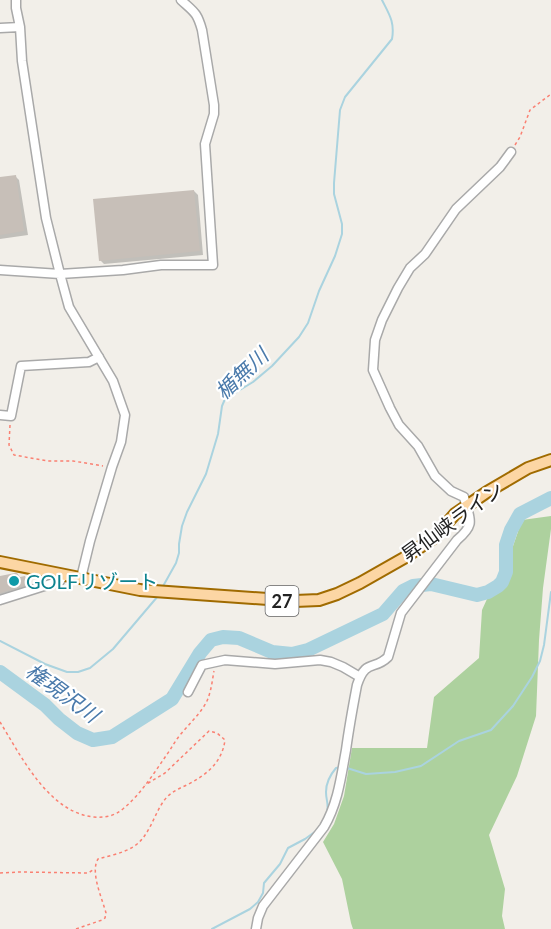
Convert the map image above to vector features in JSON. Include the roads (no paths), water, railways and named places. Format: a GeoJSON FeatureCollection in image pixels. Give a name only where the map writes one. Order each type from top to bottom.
{"type":"FeatureCollection","features":[{"type":"Feature","properties":{"kind":"main road","name":"昇仙峡ライン"},"geometry":{"type":"LineString","coordinates":[[0,562],[140,591],[295,602],[319,600],[338,594],[405,558],[435,537],[455,514],[487,492],[528,468],[551,460]]}},
{"type":"Feature","properties":{"kind":"street"},"geometry":{"type":"LineString","coordinates":[[16,0],[22,61],[46,218],[60,274],[69,307],[113,381],[125,415],[122,442],[112,467],[81,578]]}},
{"type":"Feature","properties":{"kind":"street"},"geometry":{"type":"LineString","coordinates":[[0,270],[60,274],[161,265],[213,265],[205,144],[214,114],[214,105],[199,19],[195,11],[181,0]]}},
{"type":"Feature","properties":{"kind":"street"},"geometry":{"type":"LineString","coordinates":[[0,28],[20,27]]}},
{"type":"Feature","properties":{"kind":"street"},"geometry":{"type":"LineString","coordinates":[[256,929],[263,906],[331,816],[341,778],[360,676],[366,668],[388,657],[401,613],[426,578],[470,525],[471,518],[464,497],[451,490],[435,476],[418,446],[399,425],[390,408],[373,370],[375,340],[387,309],[410,268],[424,254],[456,209],[500,167],[510,152]]}},
{"type":"Feature","properties":{"kind":"street"},"geometry":{"type":"LineString","coordinates":[[0,416],[11,416],[21,366],[89,362],[99,357]]}},
{"type":"Feature","properties":{"kind":"street"},"geometry":{"type":"LineString","coordinates":[[0,600],[60,581],[63,576]]}},
{"type":"Feature","properties":{"kind":"street"},"geometry":{"type":"LineString","coordinates":[[188,692],[202,665],[225,660],[275,664],[320,660],[331,662],[360,676]]}},
{"type":"Feature","properties":{"kind":"waterway","name":"楯無川"},"geometry":{"type":"LineString","coordinates":[[162,588],[176,563],[182,526],[206,474],[218,434],[225,399],[253,382],[272,366],[299,337],[308,323],[335,256],[342,234],[342,224],[334,194],[340,110],[345,97],[392,39],[392,23],[382,0]]}},
{"type":"Feature","properties":{"kind":"waterway","name":"権現沢川"},"geometry":{"type":"LineString","coordinates":[[0,672],[45,705],[77,733],[93,740],[112,737],[172,699],[200,653],[211,640],[223,637],[239,638],[272,652],[292,654],[308,650],[383,614],[403,591],[413,586],[431,584],[477,595],[488,592],[502,582],[506,572],[506,545],[520,514],[551,498]]}},
{"type":"Feature","properties":{"kind":"waterway"},"geometry":{"type":"LineString","coordinates":[[347,768],[366,774],[395,772],[421,766],[459,741],[491,730],[513,706],[540,661],[551,592]]}},
{"type":"Feature","properties":{"kind":"waterway","name":"楯無川"},"geometry":{"type":"LineString","coordinates":[[0,641],[45,664],[67,672],[78,672],[90,668],[113,649],[158,596]]}},
{"type":"Feature","properties":{"kind":"waterway"},"geometry":{"type":"LineString","coordinates":[[327,813],[328,782],[336,768],[341,767]]}},
{"type":"Feature","properties":{"kind":"waterway"},"geometry":{"type":"LineString","coordinates":[[212,929],[250,909],[258,902],[263,893],[264,883],[280,864],[288,848],[305,839],[322,824]]}},
{"type":"Feature","properties":{"kind":"place","name":"GOLFリゾート"},"geometry":{"type":"Point","coordinates":[14,581]}}]}
